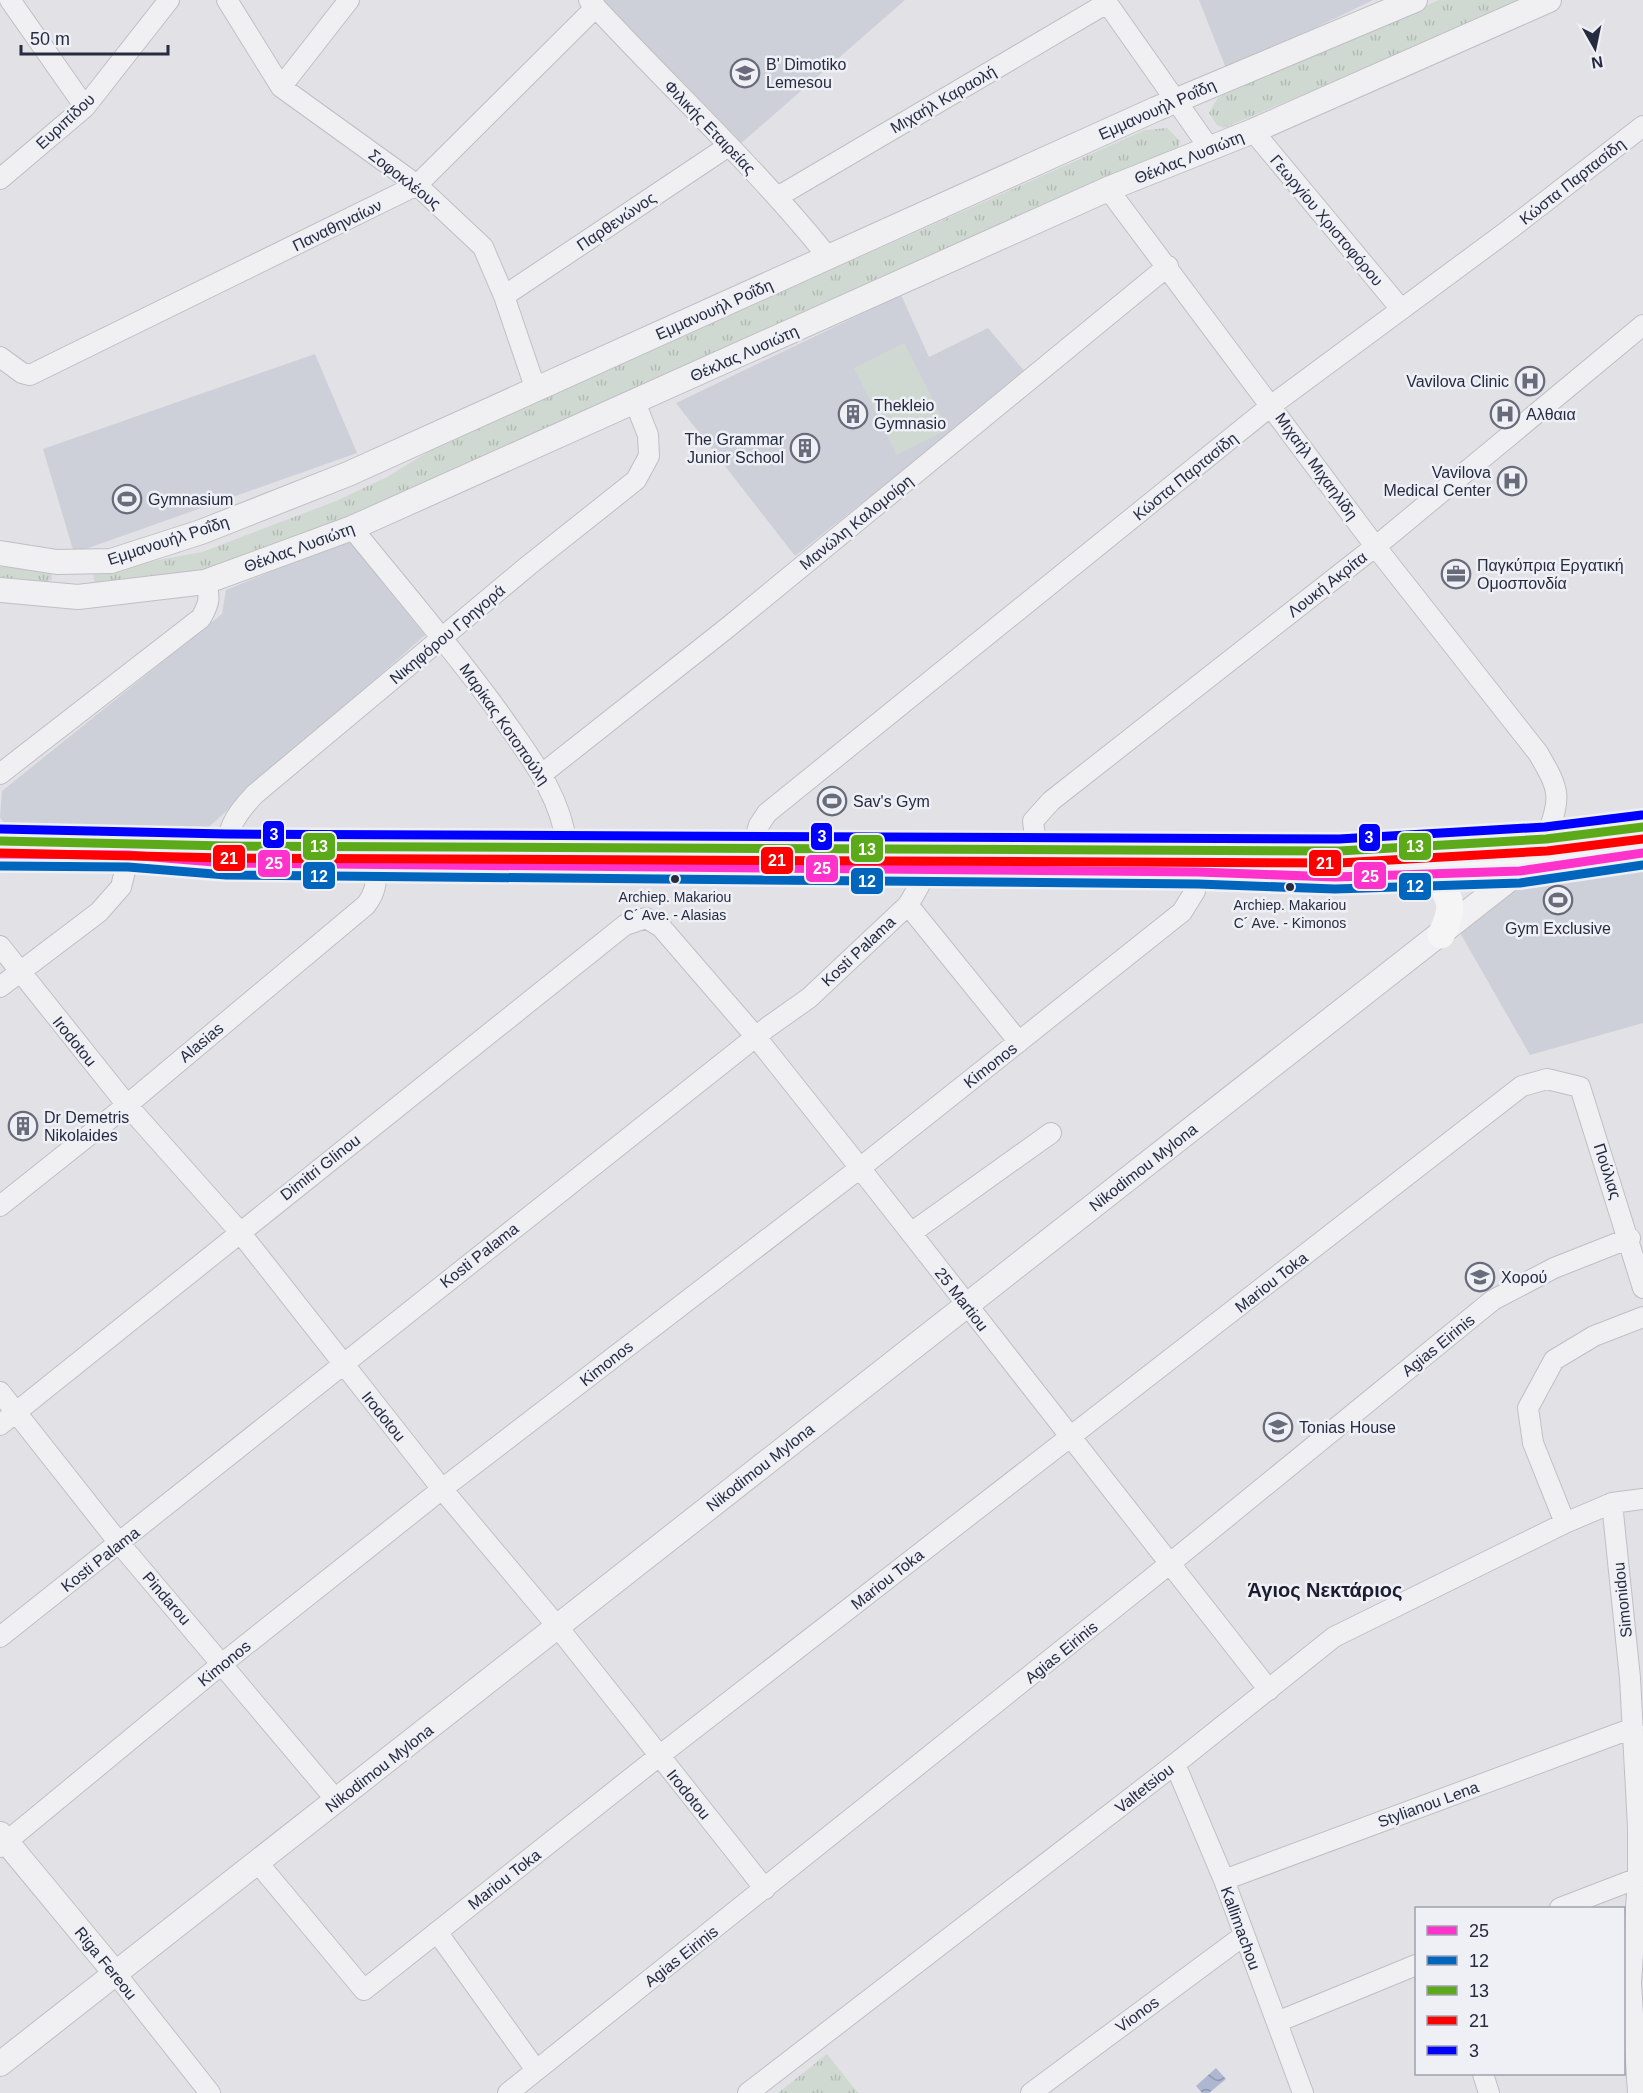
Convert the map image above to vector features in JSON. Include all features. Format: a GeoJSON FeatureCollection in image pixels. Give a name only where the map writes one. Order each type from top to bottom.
{"type":"FeatureCollection","features":[{"type":"Feature","properties":{"kind":"main road"},"geometry":{"type":"LineString","coordinates":[[0,841],[376,864],[921,859],[1036,852],[1339,851],[1546,839],[1643,827]]}},
{"type":"Feature","properties":{"kind":"main road"},"geometry":{"type":"LineString","coordinates":[[0,854],[226,854],[567,847],[752,849],[921,859],[1335,877],[1520,871],[1643,853]]}},
{"type":"Feature","properties":{"kind":"main road"},"geometry":{"type":"LineString","coordinates":[[1434,874],[1447,892],[1451,905],[1451,914],[1441,935]]}},
{"type":"Feature","properties":{"kind":"street"},"geometry":{"type":"LineString","coordinates":[[10,0],[85,107]]}},
{"type":"Feature","properties":{"kind":"street","name":"Ευριπίδου"},"geometry":{"type":"LineString","coordinates":[[0,179],[85,107],[169,0]]}},
{"type":"Feature","properties":{"kind":"street","name":"Σοφοκλέους"},"geometry":{"type":"LineString","coordinates":[[227,0],[281,87],[417,185],[483,246],[504,296],[536,390]]}},
{"type":"Feature","properties":{"kind":"street"},"geometry":{"type":"LineString","coordinates":[[281,87],[349,0]]}},
{"type":"Feature","properties":{"kind":"street","name":"Εμμανουήλ Ροΐδη"},"geometry":{"type":"LineString","coordinates":[[0,553],[78,564],[111,561],[201,532],[348,474],[1177,100],[1415,0]]}},
{"type":"Feature","properties":{"kind":"street","name":"Θέκλας Λυσιώτη"},"geometry":{"type":"LineString","coordinates":[[0,590],[78,597],[205,582],[352,528],[1108,189],[1253,131],[1549,0]]}},
{"type":"Feature","properties":{"kind":"street"},"geometry":{"type":"LineString","coordinates":[[1106,2],[1210,149]]}},
{"type":"Feature","properties":{"kind":"street","name":"Μιχαήλ Καραολή"},"geometry":{"type":"LineString","coordinates":[[779,196],[1106,2]]}},
{"type":"Feature","properties":{"kind":"street","name":"Φιλικής Εταιρείας"},"geometry":{"type":"LineString","coordinates":[[592,4],[727,147],[779,196],[828,257]]}},
{"type":"Feature","properties":{"kind":"street","name":"Παναθηναίων"},"geometry":{"type":"LineString","coordinates":[[0,357],[22,373],[30,375],[417,185],[592,4]]}},
{"type":"Feature","properties":{"kind":"street","name":"Κώστα Παρτασίδη"},"geometry":{"type":"LineString","coordinates":[[752,849],[759,825],[767,813],[1272,405],[1510,230],[1643,126]]}},
{"type":"Feature","properties":{"kind":"street","name":"Γεωργίου Χριστοφόρου"},"geometry":{"type":"LineString","coordinates":[[1253,131],[1401,309]]}},
{"type":"Feature","properties":{"kind":"street","name":"Παρθενώνος"},"geometry":{"type":"LineString","coordinates":[[504,296],[727,147]]}},
{"type":"Feature","properties":{"kind":"street","name":"Μιχαήλ Μιχαηλίδη"},"geometry":{"type":"LineString","coordinates":[[1108,189],[1272,405],[1375,546],[1538,753],[1555,782],[1558,803],[1546,839]]}},
{"type":"Feature","properties":{"kind":"street","name":"Μανώλη Καλομοίρη"},"geometry":{"type":"LineString","coordinates":[[542,774],[727,628],[1168,266]]}},
{"type":"Feature","properties":{"kind":"street","name":"Λουκή Ακρίτα"},"geometry":{"type":"LineString","coordinates":[[1036,852],[1033,821],[1051,801],[1375,546],[1643,325]]}},
{"type":"Feature","properties":{"kind":"street","name":"Νικηφόρου Γρηγορά"},"geometry":{"type":"LineString","coordinates":[[226,854],[229,829],[236,814],[255,794],[529,565],[636,480],[649,456],[648,435],[635,402]]}},
{"type":"Feature","properties":{"kind":"street","name":"Μαρίκας Κοτοπούλη"},"geometry":{"type":"LineString","coordinates":[[352,528],[443,639],[542,774],[561,815],[567,847]]}},
{"type":"Feature","properties":{"kind":"street"},"geometry":{"type":"LineString","coordinates":[[78,564],[78,597]]}},
{"type":"Feature","properties":{"kind":"street"},"geometry":{"type":"LineString","coordinates":[[0,774],[201,618],[209,603],[210,594],[205,582]]}},
{"type":"Feature","properties":{"kind":"street"},"geometry":{"type":"LineString","coordinates":[[0,987],[18,971],[99,912],[121,887],[129,855]]}},
{"type":"Feature","properties":{"kind":"street","name":"Kosti Palama"},"geometry":{"type":"LineString","coordinates":[[0,1637],[120,1544],[342,1363],[756,1037],[809,998],[908,905],[919,886],[921,859]]}},
{"type":"Feature","properties":{"kind":"street","name":"Alasias"},"geometry":{"type":"LineString","coordinates":[[0,1206],[127,1105],[366,905],[374,895],[377,880],[376,864]]}},
{"type":"Feature","properties":{"kind":"street","name":"Nikodimou Mylona"},"geometry":{"type":"LineString","coordinates":[[0,2064],[1520,871]]}},
{"type":"Feature","properties":{"kind":"street","name":"Kimonos"},"geometry":{"type":"LineString","coordinates":[[2,1841],[442,1490],[860,1168],[1182,912],[1195,891],[1198,872]]}},
{"type":"Feature","properties":{"kind":"street"},"geometry":{"type":"LineString","coordinates":[[908,905],[1019,1042]]}},
{"type":"Feature","properties":{"kind":"street","name":"25 Martiou"},"geometry":{"type":"LineString","coordinates":[[646,918],[661,927],[756,1037],[1269,1690]]}},
{"type":"Feature","properties":{"kind":"street","name":"Dimitri Glinou"},"geometry":{"type":"LineString","coordinates":[[8,1419],[239,1231],[625,925],[646,918]]}},
{"type":"Feature","properties":{"kind":"street","name":"Irodotou"},"geometry":{"type":"LineString","coordinates":[[0,946],[127,1105],[239,1231],[442,1490],[557,1626],[765,1889]]}},
{"type":"Feature","properties":{"kind":"street","name":"Πούλιας"},"geometry":{"type":"LineString","coordinates":[[1547,1079],[1580,1087],[1630,1239],[1643,1288]]}},
{"type":"Feature","properties":{"kind":"street","name":"Mariou Toka"},"geometry":{"type":"LineString","coordinates":[[258,1863],[364,1990],[659,1756],[1522,1086],[1547,1079]]}},
{"type":"Feature","properties":{"kind":"street"},"geometry":{"type":"LineString","coordinates":[[910,1233],[1051,1133]]}},
{"type":"Feature","properties":{"kind":"street","name":"Agias Eirinis"},"geometry":{"type":"LineString","coordinates":[[508,2093],[1170,1563],[1493,1300],[1554,1268],[1630,1239]]}},
{"type":"Feature","properties":{"kind":"street"},"geometry":{"type":"LineString","coordinates":[[1565,1523],[1533,1443],[1528,1408],[1554,1360],[1594,1336],[1643,1317]]}},
{"type":"Feature","properties":{"kind":"street","name":"Pindarou"},"geometry":{"type":"LineString","coordinates":[[0,1392],[8,1419],[223,1663],[337,1801]]}},
{"type":"Feature","properties":{"kind":"street","name":"Valtetsiou"},"geometry":{"type":"LineString","coordinates":[[748,2093],[1175,1764],[1334,1637],[1565,1523],[1612,1503],[1643,1499]]}},
{"type":"Feature","properties":{"kind":"street","name":"Simonidou"},"geometry":{"type":"LineString","coordinates":[[1612,1503],[1637,1678],[1633,1728],[1640,1826],[1637,1982],[1638,2093]]}},
{"type":"Feature","properties":{"kind":"street","name":"Stylianou Lena"},"geometry":{"type":"LineString","coordinates":[[1224,1880],[1633,1728]]}},
{"type":"Feature","properties":{"kind":"street","name":"Kallimachou"},"geometry":{"type":"LineString","coordinates":[[1175,1764],[1224,1880],[1303,2093]]}},
{"type":"Feature","properties":{"kind":"street","name":"Riga Fereou"},"geometry":{"type":"LineString","coordinates":[[2,1841],[116,1974],[210,2093]]}},
{"type":"Feature","properties":{"kind":"street"},"geometry":{"type":"LineString","coordinates":[[1563,1907],[1638,1878]]}},
{"type":"Feature","properties":{"kind":"street"},"geometry":{"type":"LineString","coordinates":[[437,1932],[536,2070]]}},
{"type":"Feature","properties":{"kind":"street","name":"Vionos"},"geometry":{"type":"LineString","coordinates":[[1031,2093],[1052,2086],[1243,1936]]}},
{"type":"Feature","properties":{"kind":"street"},"geometry":{"type":"LineString","coordinates":[[1277,2022],[1415,1965]]}},
{"type":"Feature","properties":{"kind":"street"},"geometry":{"type":"LineString","coordinates":[[1484,2075],[1489,2093]]}},
{"type":"Feature","properties":{"kind":"shaded area","name":"B' Dimotiko Lemesou"},"geometry":{"type":"Polygon","coordinates":[[[599,0],[905,0],[738,146],[599,0]]]}},
{"type":"Feature","properties":{"kind":"shaded area"},"geometry":{"type":"Polygon","coordinates":[[[1199,0],[1373,0],[1227,71],[1199,0]]]}},
{"type":"Feature","properties":{"kind":"shaded area"},"geometry":{"type":"Polygon","coordinates":[[[901,295],[929,357],[988,328],[1026,373],[795,556],[676,403],[901,295]]]}},
{"type":"Feature","properties":{"kind":"shaded area"},"geometry":{"type":"Polygon","coordinates":[[[315,354],[357,453],[74,553],[43,449],[315,354]]]}},
{"type":"Feature","properties":{"kind":"shaded area"},"geometry":{"type":"Polygon","coordinates":[[[350,539],[425,635],[203,832],[8,827],[0,818],[2,791],[222,614],[226,590],[350,539]]]}},
{"type":"Feature","properties":{"kind":"shaded area"},"geometry":{"type":"Polygon","coordinates":[[[1643,866],[1643,1023],[1530,1055],[1459,931],[1529,878],[1643,866]]]}},
{"type":"Feature","properties":{"kind":"green space"},"geometry":{"type":"Polygon","coordinates":[[[1439,0],[1527,0],[1224,128],[1217,125],[1209,113],[1217,99],[1225,93],[1439,0]]]}},
{"type":"Feature","properties":{"kind":"green space"},"geometry":{"type":"Polygon","coordinates":[[[1167,128],[1180,141],[1178,149],[280,548],[214,568],[101,585],[94,581],[93,572],[202,552],[336,501],[387,477],[441,444],[1145,130],[1167,128]]]}},
{"type":"Feature","properties":{"kind":"green space"},"geometry":{"type":"Polygon","coordinates":[[[904,343],[948,429],[897,455],[854,368],[904,343]]]}},
{"type":"Feature","properties":{"kind":"green space"},"geometry":{"type":"Polygon","coordinates":[[[0,562],[51,570],[52,579],[47,582],[0,577],[0,562]]]}},
{"type":"Feature","properties":{"kind":"green space"},"geometry":{"type":"Polygon","coordinates":[[[827,2054],[858,2093],[778,2093],[827,2054]]]}},
{"type":"Feature","properties":{"kind":"water"},"geometry":{"type":"Polygon","coordinates":[[[1216,2068],[1226,2079],[1209,2093],[1202,2093],[1196,2086],[1216,2068]]]}},
{"type":"Feature","properties":{"kind":"transit line","name":"3"},"geometry":{"type":"LineString","coordinates":[[0,829],[226,834],[1339,839],[1545,827],[1642,815]]}},
{"type":"Feature","properties":{"kind":"transit line","name":"13"},"geometry":{"type":"LineString","coordinates":[[0,841],[226,846],[1339,851],[1546,839],[1643,827]]}},
{"type":"Feature","properties":{"kind":"transit line","name":"21"},"geometry":{"type":"LineString","coordinates":[[0,853],[226,858],[1339,863],[1547,851],[1643,839]]}},
{"type":"Feature","properties":{"kind":"transit line","name":"25"},"geometry":{"type":"LineString","coordinates":[[0,854],[129,855],[226,863],[1198,872],[1335,877],[1520,871],[1643,853]]}},
{"type":"Feature","properties":{"kind":"transit line","name":"12"},"geometry":{"type":"LineString","coordinates":[[0,866],[128,867],[226,875],[1198,884],[1335,889],[1520,883],[1643,865]]}},
{"type":"Feature","properties":{"kind":"place","name":"B' Dimotiko Lemesou"},"geometry":{"type":"Point","coordinates":[745,73]}},
{"type":"Feature","properties":{"kind":"place","name":"Vavilova Clinic"},"geometry":{"type":"Point","coordinates":[1530,381]}},
{"type":"Feature","properties":{"kind":"place","name":"Thekleio Gymnasio"},"geometry":{"type":"Point","coordinates":[853,414]}},
{"type":"Feature","properties":{"kind":"place","name":"Αλθαια"},"geometry":{"type":"Point","coordinates":[1505,414]}},
{"type":"Feature","properties":{"kind":"place","name":"The Grammar Junior School"},"geometry":{"type":"Point","coordinates":[805,448]}},
{"type":"Feature","properties":{"kind":"place","name":"Vavilova Medical Center"},"geometry":{"type":"Point","coordinates":[1512,481]}},
{"type":"Feature","properties":{"kind":"place","name":"Gymnasium"},"geometry":{"type":"Point","coordinates":[127,499]}},
{"type":"Feature","properties":{"kind":"place","name":"Παγκύπρια Εργατική Ομοσπονδία"},"geometry":{"type":"Point","coordinates":[1456,574]}},
{"type":"Feature","properties":{"kind":"place","name":"Sav's Gym"},"geometry":{"type":"Point","coordinates":[832,801]}},
{"type":"Feature","properties":{"kind":"place","name":"Archiep. Makariou C´ Ave. - Alasias"},"geometry":{"type":"Point","coordinates":[675,879]}},
{"type":"Feature","properties":{"kind":"place","name":"Archiep. Makariou C´ Ave. - Kimonos"},"geometry":{"type":"Point","coordinates":[1290,887]}},
{"type":"Feature","properties":{"kind":"place","name":"Gym Exclusive"},"geometry":{"type":"Point","coordinates":[1558,900]}},
{"type":"Feature","properties":{"kind":"place","name":"Dr Demetris Nikolaides"},"geometry":{"type":"Point","coordinates":[23,1126]}},
{"type":"Feature","properties":{"kind":"place","name":"Χορού"},"geometry":{"type":"Point","coordinates":[1480,1277]}},
{"type":"Feature","properties":{"kind":"place","name":"Tonias House"},"geometry":{"type":"Point","coordinates":[1278,1427]}},
{"type":"Feature","properties":{"kind":"district","name":"Άγιος Νεκτάριος"},"geometry":{"type":"Point","coordinates":[1325,1590]}}]}
